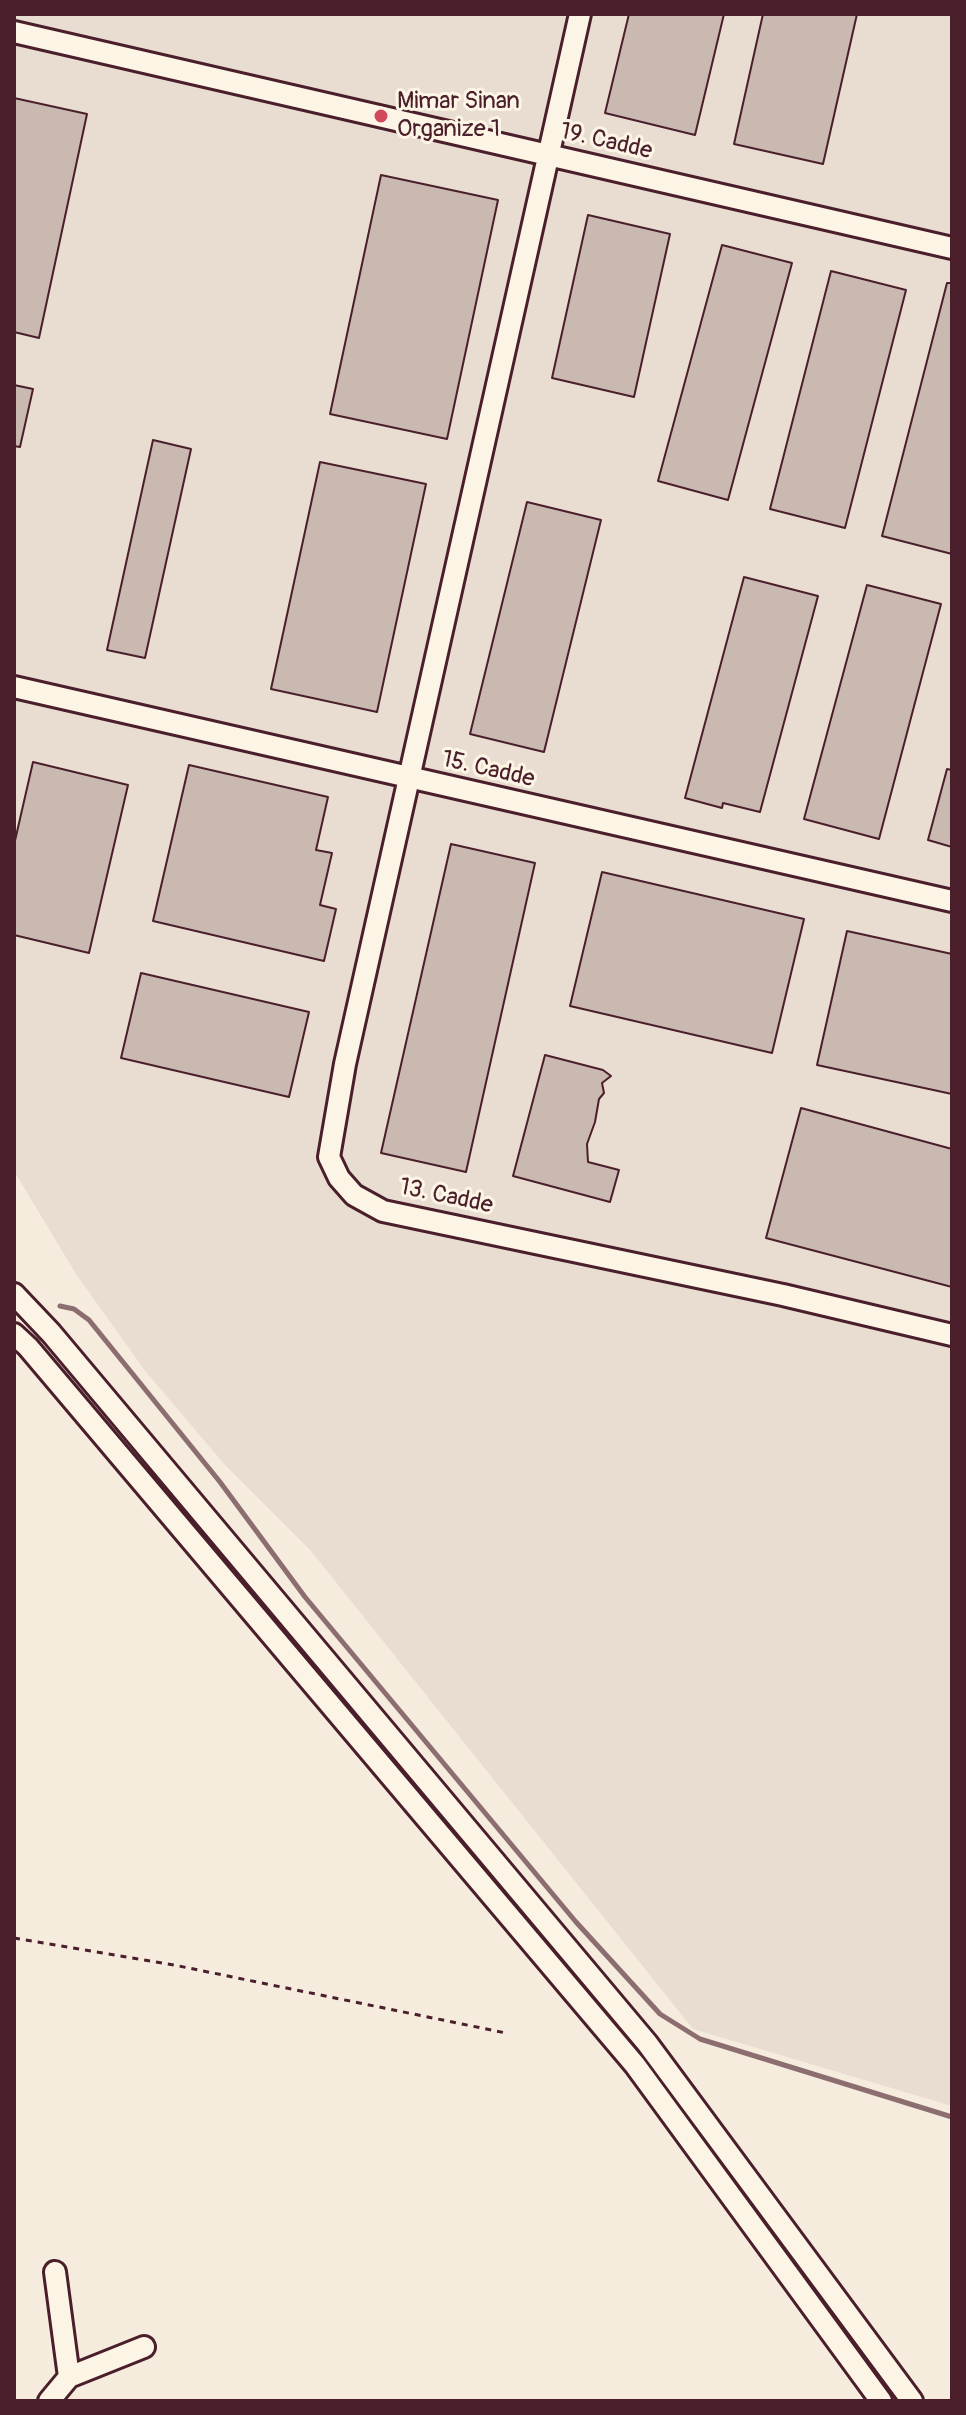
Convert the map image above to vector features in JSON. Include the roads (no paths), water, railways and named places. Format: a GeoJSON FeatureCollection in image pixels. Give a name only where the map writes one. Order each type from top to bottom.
{"type":"FeatureCollection","features":[{"type":"Feature","properties":{"kind":"street","name":"13. Cadde"},"geometry":{"type":"LineString","coordinates":[[580,14],[345,1064],[329,1157],[339,1178],[354,1195],[383,1211],[767,1292],[952,1335]]}},
{"type":"Feature","properties":{"kind":"street","name":"19. Cadde"},"geometry":{"type":"LineString","coordinates":[[14,32],[952,248]]}},
{"type":"Feature","properties":{"kind":"street","name":"15. Cadde"},"geometry":{"type":"LineString","coordinates":[[14,687],[952,901]]}},
{"type":"Feature","properties":{"kind":"street"},"geometry":{"type":"LineString","coordinates":[[14,1294],[51,1333],[647,2043],[912,2401]]}},
{"type":"Feature","properties":{"kind":"street"},"geometry":{"type":"LineString","coordinates":[[14,1334],[59,1383],[635,2065],[881,2401]]}},
{"type":"Feature","properties":{"kind":"street"},"geometry":{"type":"LineString","coordinates":[[55,2272],[69,2377]]}},
{"type":"Feature","properties":{"kind":"street"},"geometry":{"type":"LineString","coordinates":[[49,2401],[69,2377],[144,2347]]}},
{"type":"Feature","properties":{"kind":"waterway"},"geometry":{"type":"LineString","coordinates":[[60,1306],[74,1309],[89,1320],[220,1482],[305,1597],[576,1922],[660,2014],[700,2039],[952,2117]]}},
{"type":"Feature","properties":{"kind":"place","name":"Mimar Sinan Organize 1"},"geometry":{"type":"Point","coordinates":[381,116]}}]}
